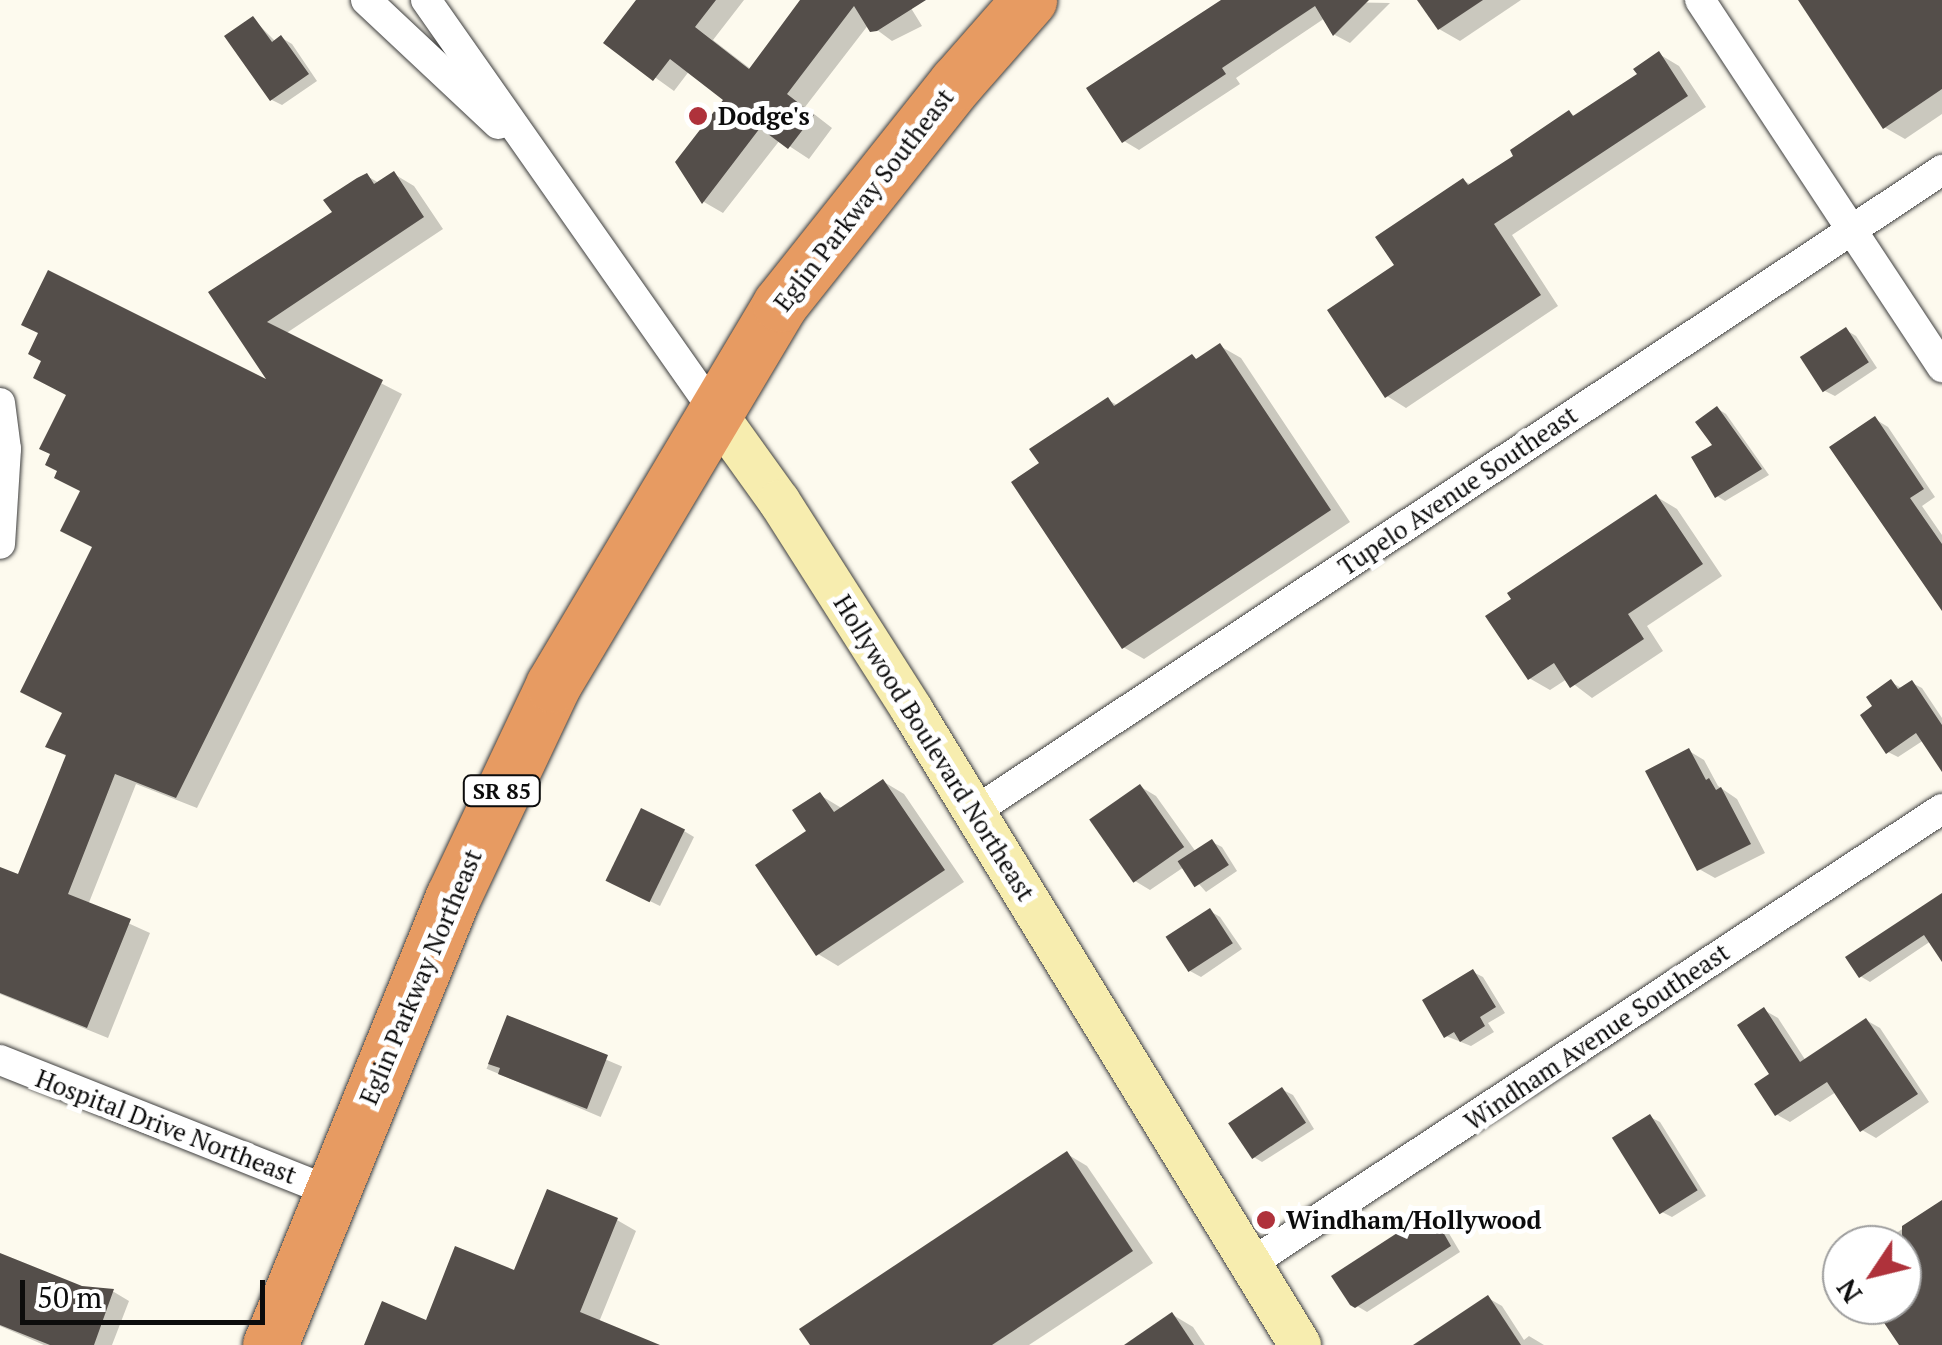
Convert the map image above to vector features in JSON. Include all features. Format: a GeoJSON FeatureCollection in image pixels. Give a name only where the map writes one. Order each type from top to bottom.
{"type":"FeatureCollection","features":[{"type":"Feature","properties":{"kind":"highway","name":"Eglin Parkway Southeast"},"geometry":{"type":"LineString","coordinates":[[715,412],[780,304],[956,83],[1029,0]]}},
{"type":"Feature","properties":{"kind":"highway","name":"Eglin Parkway Northeast"},"geometry":{"type":"LineString","coordinates":[[270,1345],[453,897],[553,684],[715,412]]}},
{"type":"Feature","properties":{"kind":"street","name":"Hollywood Boulevard Northeast"},"geometry":{"type":"LineString","coordinates":[[366,0],[545,166]]}},
{"type":"Feature","properties":{"kind":"street","name":"Hollywood Boulevard Northeast"},"geometry":{"type":"LineString","coordinates":[[426,0],[779,501],[1300,1345]]}},
{"type":"Feature","properties":{"kind":"street"},"geometry":{"type":"LineString","coordinates":[[1700,0],[1942,367]]}},
{"type":"Feature","properties":{"kind":"street","name":"Tupelo Avenue Southeast"},"geometry":{"type":"LineString","coordinates":[[974,812],[1942,170]]}},
{"type":"Feature","properties":{"kind":"street"},"geometry":{"type":"LineString","coordinates":[[0,403],[6,450],[0,544]]}},
{"type":"Feature","properties":{"kind":"street","name":"Windham Avenue Southeast"},"geometry":{"type":"LineString","coordinates":[[1250,1264],[1942,809]]}},
{"type":"Feature","properties":{"kind":"street","name":"Hospital Drive Northeast"},"geometry":{"type":"LineString","coordinates":[[0,1060],[332,1192]]}},
{"type":"Feature","properties":{"kind":"building"},"geometry":{"type":"Polygon","coordinates":[[[636,0],[716,0],[695,27],[749,69],[800,0],[926,0],[870,32],[854,6],[787,94],[814,115],[788,149],[760,128],[702,204],[675,162],[723,100],[670,59],[653,81],[603,43],[636,0]]]}},
{"type":"Feature","properties":{"kind":"building"},"geometry":{"type":"Polygon","coordinates":[[[1221,0],[1369,0],[1333,36],[1315,6],[1222,68],[1226,74],[1122,143],[1086,88],[1221,0]]]}},
{"type":"Feature","properties":{"kind":"building"},"geometry":{"type":"Polygon","coordinates":[[[1417,0],[1483,0],[1438,30],[1417,0]]]}},
{"type":"Feature","properties":{"kind":"building"},"geometry":{"type":"Polygon","coordinates":[[[1798,0],[1942,0],[1942,89],[1883,129],[1798,0]]]}},
{"type":"Feature","properties":{"kind":"building"},"geometry":{"type":"Polygon","coordinates":[[[253,16],[272,42],[281,35],[309,74],[270,101],[224,36],[253,16]]]}},
{"type":"Feature","properties":{"kind":"building"},"geometry":{"type":"Polygon","coordinates":[[[1659,51],[1688,96],[1494,224],[1541,295],[1385,398],[1327,310],[1394,265],[1375,237],[1463,178],[1468,185],[1513,156],[1510,150],[1569,110],[1573,116],[1637,74],[1633,69],[1659,51]]]}},
{"type":"Feature","properties":{"kind":"building"},"geometry":{"type":"Polygon","coordinates":[[[394,171],[424,217],[267,322],[383,380],[176,798],[115,774],[68,894],[131,919],[87,1028],[0,993],[0,867],[18,874],[66,755],[45,747],[62,713],[20,692],[92,547],[60,531],[80,491],[54,478],[57,471],[45,465],[50,454],[39,449],[66,395],[33,378],[41,361],[28,354],[38,333],[21,325],[48,270],[266,379],[208,292],[332,212],[323,200],[367,173],[374,184],[394,171]]]}},
{"type":"Feature","properties":{"kind":"building"},"geometry":{"type":"Polygon","coordinates":[[[1846,327],[1869,362],[1823,392],[1800,357],[1846,327]]]}},
{"type":"Feature","properties":{"kind":"building"},"geometry":{"type":"Polygon","coordinates":[[[1220,343],[1331,510],[1122,649],[1011,482],[1039,463],[1029,449],[1108,397],[1114,406],[1192,354],[1196,359],[1220,343]]]}},
{"type":"Feature","properties":{"kind":"building"},"geometry":{"type":"Polygon","coordinates":[[[1717,406],[1762,469],[1715,498],[1691,457],[1712,445],[1695,422],[1717,406]]]}},
{"type":"Feature","properties":{"kind":"building"},"geometry":{"type":"Polygon","coordinates":[[[1875,416],[1924,489],[1910,498],[1942,544],[1942,611],[1829,447],[1875,416]]]}},
{"type":"Feature","properties":{"kind":"building"},"geometry":{"type":"Polygon","coordinates":[[[1656,494],[1703,564],[1628,614],[1644,639],[1570,688],[1554,663],[1528,680],[1485,616],[1511,599],[1507,593],[1656,494]]]}},
{"type":"Feature","properties":{"kind":"building"},"geometry":{"type":"Polygon","coordinates":[[[1891,679],[1898,689],[1912,680],[1942,725],[1942,772],[1916,733],[1886,754],[1860,715],[1872,706],[1866,697],[1891,679]]]}},
{"type":"Feature","properties":{"kind":"building"},"geometry":{"type":"Polygon","coordinates":[[[1689,748],[1706,780],[1709,778],[1716,790],[1721,787],[1751,844],[1697,871],[1645,771],[1689,748]]]}},
{"type":"Feature","properties":{"kind":"building"},"geometry":{"type":"Polygon","coordinates":[[[883,779],[945,870],[816,956],[755,865],[806,831],[792,810],[820,792],[834,812],[883,779]]]}},
{"type":"Feature","properties":{"kind":"building"},"geometry":{"type":"Polygon","coordinates":[[[1140,784],[1184,847],[1133,883],[1089,820],[1140,784]]]}},
{"type":"Feature","properties":{"kind":"building"},"geometry":{"type":"Polygon","coordinates":[[[641,808],[685,829],[650,902],[605,881],[641,808]]]}},
{"type":"Feature","properties":{"kind":"building"},"geometry":{"type":"Polygon","coordinates":[[[1212,839],[1229,865],[1194,887],[1178,861],[1212,839]]]}},
{"type":"Feature","properties":{"kind":"building"},"geometry":{"type":"Polygon","coordinates":[[[1942,893],[1942,962],[1924,935],[1859,978],[1845,957],[1942,893]]]}},
{"type":"Feature","properties":{"kind":"building"},"geometry":{"type":"Polygon","coordinates":[[[1210,908],[1233,943],[1188,972],[1166,937],[1210,908]]]}},
{"type":"Feature","properties":{"kind":"building"},"geometry":{"type":"Polygon","coordinates":[[[1473,969],[1496,1007],[1480,1017],[1485,1026],[1460,1042],[1454,1032],[1444,1038],[1422,1000],[1473,969]]]}},
{"type":"Feature","properties":{"kind":"building"},"geometry":{"type":"Polygon","coordinates":[[[1764,1007],[1800,1062],[1866,1018],[1918,1094],[1860,1132],[1827,1082],[1775,1116],[1754,1084],[1769,1074],[1737,1025],[1764,1007]]]}},
{"type":"Feature","properties":{"kind":"building"},"geometry":{"type":"Polygon","coordinates":[[[507,1015],[608,1055],[587,1109],[498,1074],[500,1068],[488,1064],[507,1015]]]}},
{"type":"Feature","properties":{"kind":"building"},"geometry":{"type":"Polygon","coordinates":[[[1282,1087],[1306,1123],[1252,1159],[1228,1123],[1282,1087]]]}},
{"type":"Feature","properties":{"kind":"building"},"geometry":{"type":"Polygon","coordinates":[[[1650,1114],[1698,1190],[1660,1214],[1612,1138],[1650,1114]]]}},
{"type":"Feature","properties":{"kind":"building"},"geometry":{"type":"Polygon","coordinates":[[[1067,1151],[1133,1251],[992,1345],[810,1345],[799,1329],[1067,1151]]]}},
{"type":"Feature","properties":{"kind":"building"},"geometry":{"type":"Polygon","coordinates":[[[547,1189],[618,1218],[580,1312],[660,1345],[364,1345],[382,1301],[426,1320],[455,1246],[514,1270],[547,1189]]]}},
{"type":"Feature","properties":{"kind":"building"},"geometry":{"type":"Polygon","coordinates":[[[1942,1200],[1942,1345],[1899,1345],[1886,1325],[1922,1325],[1922,1225],[1904,1225],[1942,1200]]]}},
{"type":"Feature","properties":{"kind":"building"},"geometry":{"type":"Polygon","coordinates":[[[1431,1211],[1451,1246],[1355,1308],[1350,1305],[1331,1276],[1431,1211]]]}},
{"type":"Feature","properties":{"kind":"building"},"geometry":{"type":"Polygon","coordinates":[[[0,1253],[82,1286],[114,1289],[94,1345],[50,1345],[0,1325],[0,1253]]]}},
{"type":"Feature","properties":{"kind":"building"},"geometry":{"type":"Polygon","coordinates":[[[1488,1295],[1521,1345],[1413,1345],[1488,1295]]]}},
{"type":"Feature","properties":{"kind":"building"},"geometry":{"type":"Polygon","coordinates":[[[1172,1312],[1194,1345],[1124,1345],[1172,1312]]]}},
{"type":"Feature","properties":{"kind":"place","name":"Dodge's"},"geometry":{"type":"Point","coordinates":[698,116]}},
{"type":"Feature","properties":{"kind":"place","name":"Windham/Hollywood"},"geometry":{"type":"Point","coordinates":[1266,1220]}}]}
